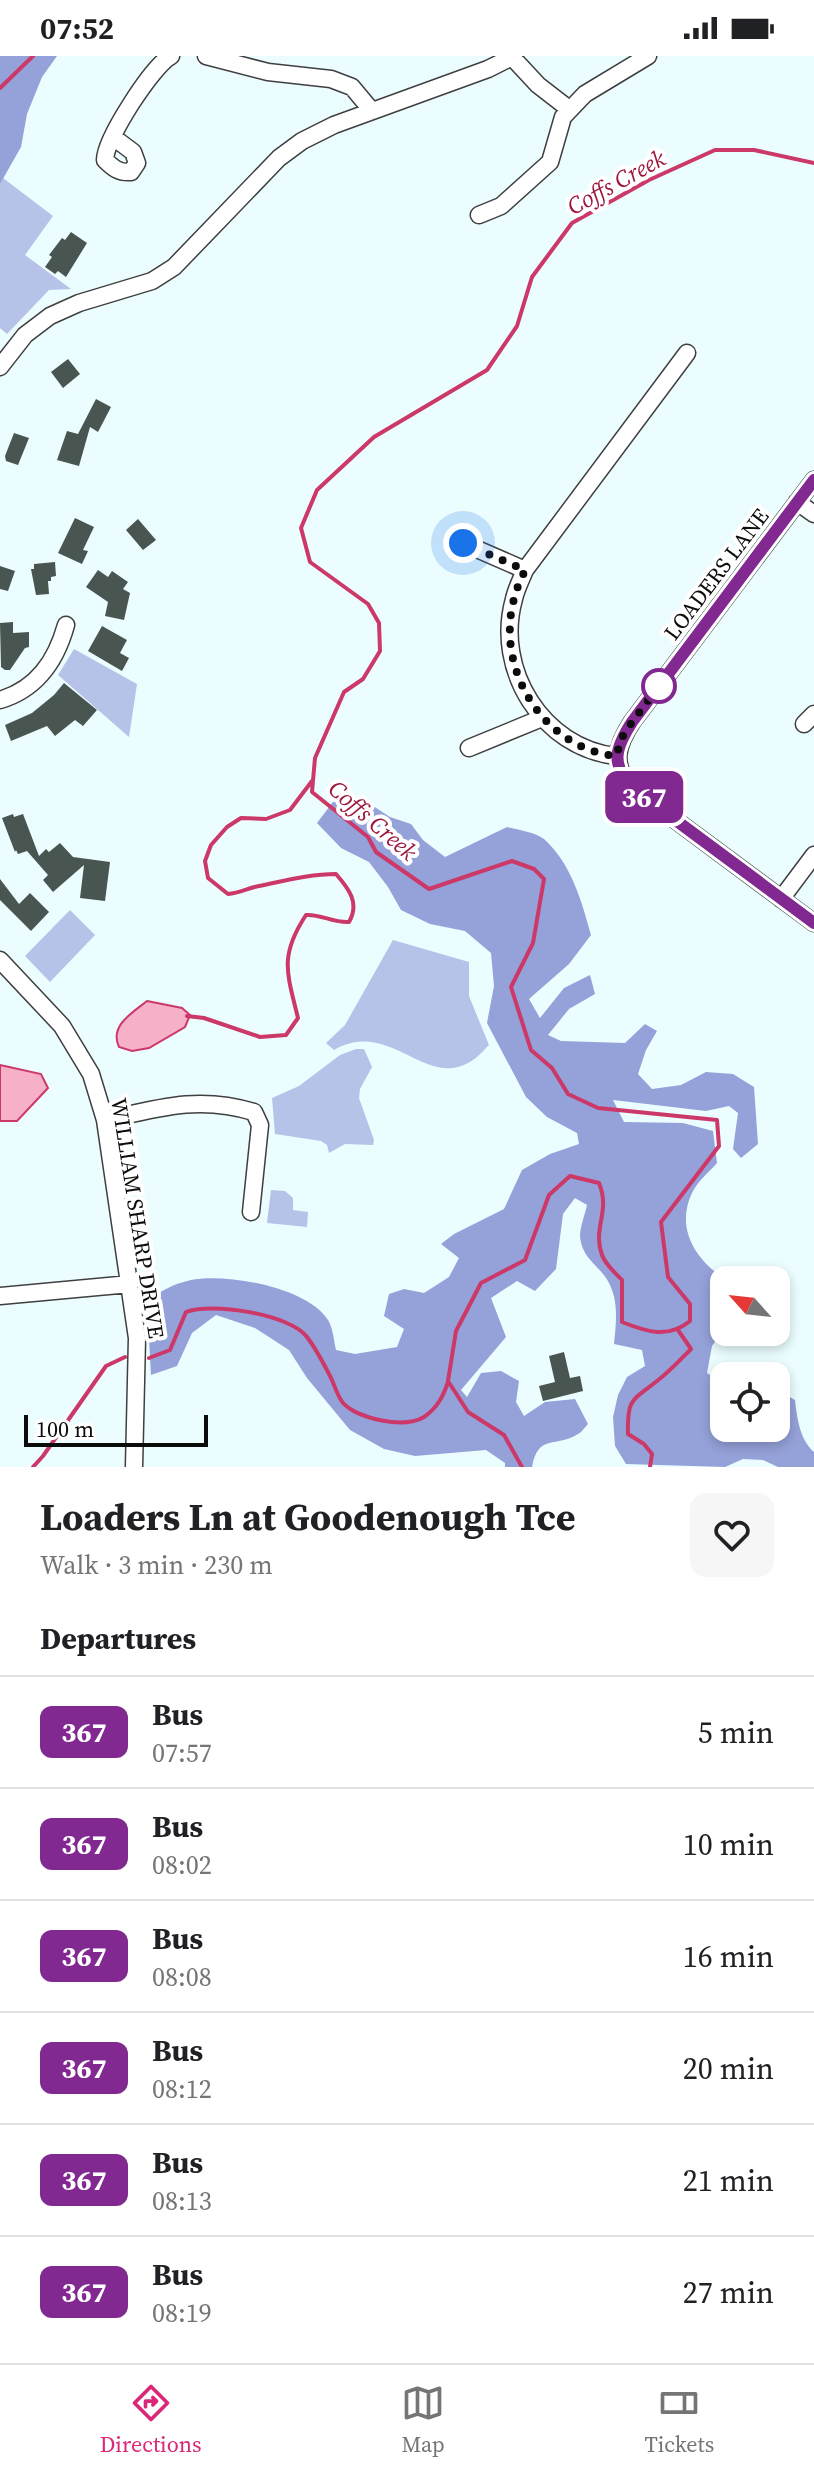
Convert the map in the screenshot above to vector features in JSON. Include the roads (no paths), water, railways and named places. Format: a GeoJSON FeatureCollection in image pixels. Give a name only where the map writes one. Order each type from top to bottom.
{"type":"FeatureCollection","features":[{"type":"Feature","properties":{"kind":"street"},"geometry":{"type":"LineString","coordinates":[[206,56],[268,72],[331,79],[352,87],[372,111]]}},
{"type":"Feature","properties":{"kind":"street"},"geometry":{"type":"LineString","coordinates":[[0,367],[25,335],[50,316],[79,303],[152,281],[174,267],[279,158],[302,141],[372,111],[488,69],[513,56],[538,85],[569,109]]}},
{"type":"Feature","properties":{"kind":"street"},"geometry":{"type":"LineString","coordinates":[[479,215],[501,206],[550,162],[563,117],[569,109],[585,94],[648,56]]}},
{"type":"Feature","properties":{"kind":"street"},"geometry":{"type":"LineString","coordinates":[[113,137],[162,57]]}},
{"type":"Feature","properties":{"kind":"street"},"geometry":{"type":"LineString","coordinates":[[687,353],[525,570],[514,599],[510,621],[511,647],[523,687],[542,718],[571,743],[586,750],[616,756],[620,772],[631,787],[814,923]]}},
{"type":"Feature","properties":{"kind":"street","name":"LOADERS LANE"},"geometry":{"type":"LineString","coordinates":[[616,756],[624,733],[814,480]]}},
{"type":"Feature","properties":{"kind":"street"},"geometry":{"type":"LineString","coordinates":[[797,502],[814,514]]}},
{"type":"Feature","properties":{"kind":"street"},"geometry":{"type":"LineString","coordinates":[[463,543],[525,570]]}},
{"type":"Feature","properties":{"kind":"street"},"geometry":{"type":"LineString","coordinates":[[0,700],[30,687],[46,669],[60,647],[66,625]]}},
{"type":"Feature","properties":{"kind":"street"},"geometry":{"type":"LineString","coordinates":[[469,748],[542,718]]}},
{"type":"Feature","properties":{"kind":"street"},"geometry":{"type":"LineString","coordinates":[[781,899],[814,855]]}},
{"type":"Feature","properties":{"kind":"street","name":"WILLIAM SHARP DRIVE"},"geometry":{"type":"LineString","coordinates":[[0,960],[62,1026],[91,1074],[105,1120],[137,1338],[134,1467]]}},
{"type":"Feature","properties":{"kind":"street"},"geometry":{"type":"LineString","coordinates":[[105,1120],[178,1103],[231,1105],[254,1112],[260,1125],[251,1212]]}},
{"type":"Feature","properties":{"kind":"street"},"geometry":{"type":"LineString","coordinates":[[0,1296],[130,1284]]}},
{"type":"Feature","properties":{"kind":"waterway"},"geometry":{"type":"LineString","coordinates":[[0,88],[33,56]]}},
{"type":"Feature","properties":{"kind":"waterway","name":"Coffs Creek"},"geometry":{"type":"LineString","coordinates":[[522,1467],[504,1435],[468,1412],[448,1381],[456,1331],[481,1283],[525,1260],[549,1195],[570,1176],[599,1183],[603,1203],[599,1245],[605,1262],[622,1280],[622,1322],[657,1332],[682,1327],[690,1321],[690,1304],[668,1277],[661,1222],[719,1146],[717,1120],[598,1108],[568,1094],[552,1068],[531,1050],[511,987],[533,943],[544,879],[534,869],[512,861],[429,889],[376,852],[368,837],[312,792],[315,758],[344,692],[363,679],[380,651],[379,623],[368,604],[310,562],[301,528],[317,490],[374,437],[487,370],[517,326],[532,277],[572,223],[649,180],[715,150],[754,150],[814,163]]}},
{"type":"Feature","properties":{"kind":"waterway"},"geometry":{"type":"LineString","coordinates":[[187,1016],[204,1018],[260,1037],[286,1035],[298,1018],[288,965],[297,929],[306,915],[349,922],[353,909],[349,891],[336,874],[297,878],[228,894],[208,878],[205,861],[211,845],[227,827],[241,818],[266,819],[290,810],[312,781]]}},
{"type":"Feature","properties":{"kind":"waterway"},"geometry":{"type":"LineString","coordinates":[[149,1358],[170,1350],[186,1312],[231,1309],[268,1316],[298,1329],[317,1353],[343,1403],[370,1418],[405,1422],[424,1417],[439,1402],[448,1382]]}},
{"type":"Feature","properties":{"kind":"waterway"},"geometry":{"type":"LineString","coordinates":[[650,1467],[652,1454],[644,1444],[628,1434],[630,1407],[637,1397],[691,1349],[678,1330]]}},
{"type":"Feature","properties":{"kind":"waterway"},"geometry":{"type":"LineString","coordinates":[[33,1467],[106,1366],[125,1357]]}}]}
